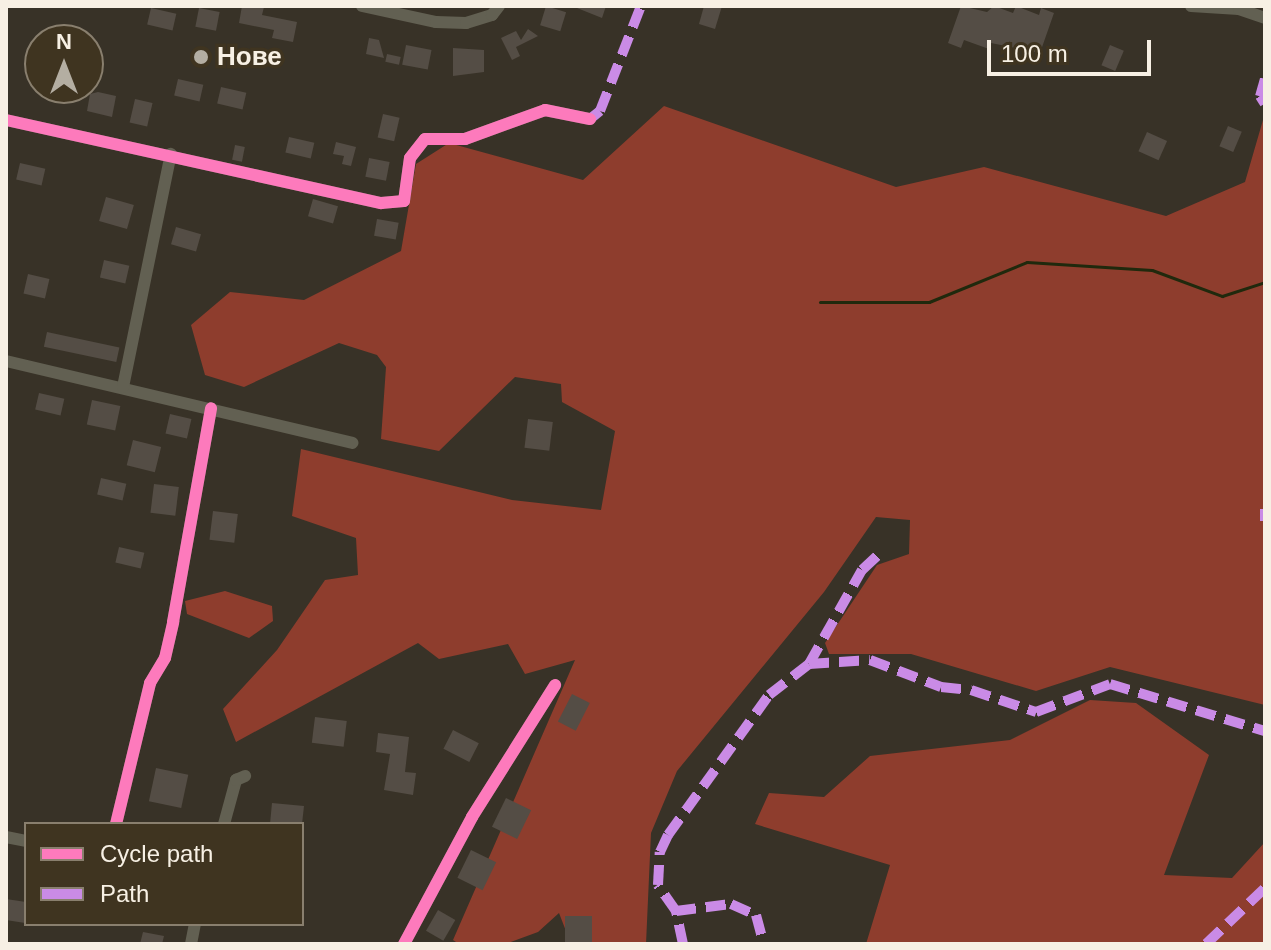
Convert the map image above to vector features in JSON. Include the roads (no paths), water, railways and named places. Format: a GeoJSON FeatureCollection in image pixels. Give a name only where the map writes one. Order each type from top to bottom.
{"type":"FeatureCollection","features":[{"type":"Feature","properties":{"kind":"street"},"geometry":{"type":"LineString","coordinates":[[362,6],[436,22],[466,23],[492,15],[499,6]]}},
{"type":"Feature","properties":{"kind":"street"},"geometry":{"type":"LineString","coordinates":[[1191,6],[1239,9],[1265,18]]}},
{"type":"Feature","properties":{"kind":"street"},"geometry":{"type":"LineString","coordinates":[[6,120],[171,154],[381,203],[404,201],[410,158],[425,139],[465,139],[545,110],[590,119]]}},
{"type":"Feature","properties":{"kind":"street"},"geometry":{"type":"LineString","coordinates":[[123,387],[171,154]]}},
{"type":"Feature","properties":{"kind":"street"},"geometry":{"type":"LineString","coordinates":[[6,361],[352,443]]}},
{"type":"Feature","properties":{"kind":"street"},"geometry":{"type":"LineString","coordinates":[[116,822],[150,683],[165,658],[211,408]]}},
{"type":"Feature","properties":{"kind":"street"},"geometry":{"type":"LineString","coordinates":[[404,944],[472,817],[555,685]]}},
{"type":"Feature","properties":{"kind":"street"},"geometry":{"type":"LineString","coordinates":[[225,822],[236,780],[245,776]]}},
{"type":"Feature","properties":{"kind":"waterway"},"geometry":{"type":"LineString","coordinates":[[820,302],[929,302],[1027,262],[1152,270],[1222,296],[1265,282]]}},
{"type":"Feature","properties":{"kind":"place","name":"Нове"},"geometry":{"type":"Point","coordinates":[201,57]}}]}
